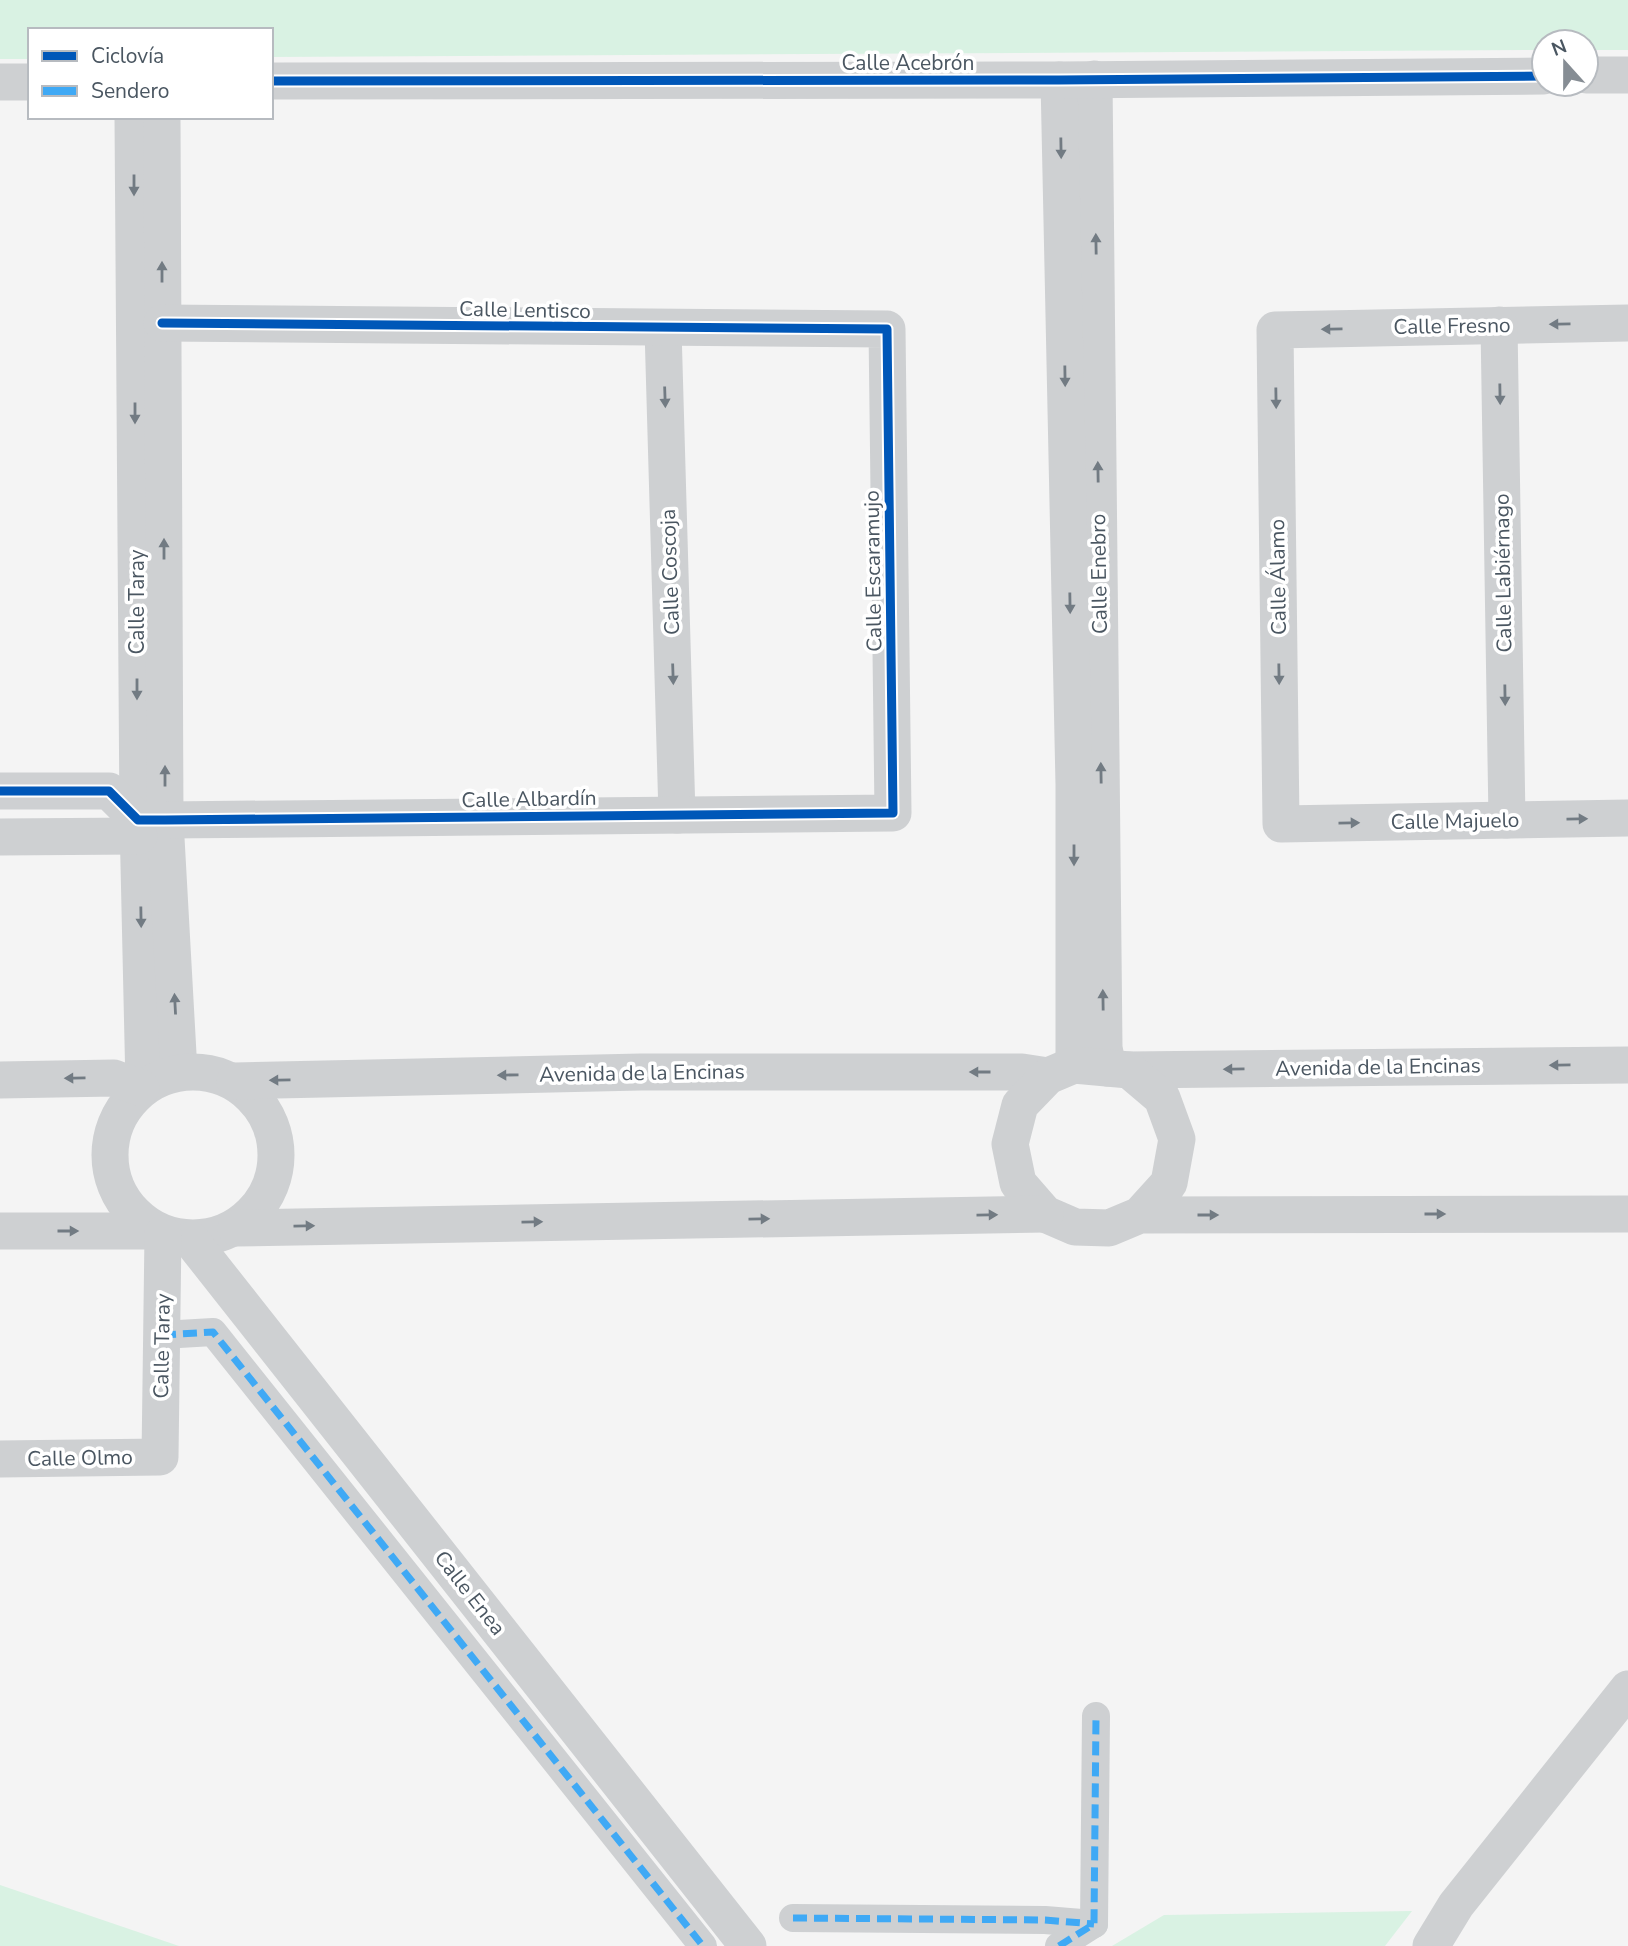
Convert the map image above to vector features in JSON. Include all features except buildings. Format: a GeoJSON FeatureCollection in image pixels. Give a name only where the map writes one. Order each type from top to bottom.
{"type":"FeatureCollection","features":[{"type":"Feature","properties":{"kind":"street"},"geometry":{"type":"LineString","coordinates":[[1600,75],[1628,75]]}},
{"type":"Feature","properties":{"kind":"street","name":"Calle Acebrón"},"geometry":{"type":"LineString","coordinates":[[273,81],[1077,80],[1530,76]]}},
{"type":"Feature","properties":{"kind":"street","name":"Calle Enebro"},"geometry":{"type":"LineString","coordinates":[[1077,80],[1074,785],[1090,1070]]}},
{"type":"Feature","properties":{"kind":"street"},"geometry":{"type":"LineString","coordinates":[[0,82],[28,82]]}},
{"type":"Feature","properties":{"kind":"street","name":"Calle Taray"},"geometry":{"type":"LineString","coordinates":[[133,119],[147,825],[179,1072]]}},
{"type":"Feature","properties":{"kind":"street","name":"Calle Taray"},"geometry":{"type":"LineString","coordinates":[[143,1087],[147,825],[162,323],[162,119]]}},
{"type":"Feature","properties":{"kind":"street","name":"Calle Lentisco"},"geometry":{"type":"LineString","coordinates":[[162,323],[887,329]]}},
{"type":"Feature","properties":{"kind":"street","name":"Calle Fresno"},"geometry":{"type":"LineString","coordinates":[[1275,330],[1628,323]]}},
{"type":"Feature","properties":{"kind":"street","name":"Calle Labiérnago"},"geometry":{"type":"LineString","coordinates":[[1499,326],[1507,820]]}},
{"type":"Feature","properties":{"kind":"street","name":"Calle Coscoja"},"geometry":{"type":"LineString","coordinates":[[663,329],[677,816]]}},
{"type":"Feature","properties":{"kind":"street","name":"Calle Escaramujo"},"geometry":{"type":"LineString","coordinates":[[887,329],[893,813]]}},
{"type":"Feature","properties":{"kind":"street","name":"Calle Álamo"},"geometry":{"type":"LineString","coordinates":[[1275,330],[1281,824]]}},
{"type":"Feature","properties":{"kind":"street"},"geometry":{"type":"LineString","coordinates":[[0,791],[109,791],[147,825]]}},
{"type":"Feature","properties":{"kind":"street","name":"Calle Albardín"},"geometry":{"type":"LineString","coordinates":[[0,837],[147,825],[893,813]]}},
{"type":"Feature","properties":{"kind":"street","name":"Calle Majuelo"},"geometry":{"type":"LineString","coordinates":[[1281,824],[1628,818]]}},
{"type":"Feature","properties":{"kind":"street","name":"Avenida de la Encinas"},"geometry":{"type":"LineString","coordinates":[[235,1082],[641,1072],[1022,1072],[1628,1065]]}},
{"type":"Feature","properties":{"kind":"street"},"geometry":{"type":"LineString","coordinates":[[1045,1214],[1018,1183],[1010,1144],[1020,1105],[1090,1070],[1162,1098],[1177,1139],[1169,1183],[1140,1216]]}},
{"type":"Feature","properties":{"kind":"street"},"geometry":{"type":"LineString","coordinates":[[170,1235],[132,1215],[113,1183],[108,1147],[120,1113],[143,1087],[179,1072],[208,1072],[235,1082],[266,1112],[278,1155],[267,1197],[236,1228]]}},
{"type":"Feature","properties":{"kind":"street"},"geometry":{"type":"LineString","coordinates":[[0,1080],[114,1078],[143,1087]]}},
{"type":"Feature","properties":{"kind":"street"},"geometry":{"type":"LineString","coordinates":[[0,1231],[170,1235],[236,1228],[1045,1214],[1075,1227],[1109,1228],[1140,1216],[1628,1214]]}},
{"type":"Feature","properties":{"kind":"street","name":"Calle Taray"},"geometry":{"type":"LineString","coordinates":[[160,1457],[162,1335],[170,1235]]}},
{"type":"Feature","properties":{"kind":"street","name":"Calle Enea"},"geometry":{"type":"LineString","coordinates":[[170,1235],[748,1946]]}},
{"type":"Feature","properties":{"kind":"street"},"geometry":{"type":"LineString","coordinates":[[162,1335],[213,1332],[703,1946]]}},
{"type":"Feature","properties":{"kind":"street","name":"Calle Olmo"},"geometry":{"type":"LineString","coordinates":[[0,1459],[160,1457]]}},
{"type":"Feature","properties":{"kind":"street"},"geometry":{"type":"LineString","coordinates":[[1431,1946],[1456,1905],[1628,1689]]}},
{"type":"Feature","properties":{"kind":"street"},"geometry":{"type":"LineString","coordinates":[[1094,1924],[1096,1716]]}},
{"type":"Feature","properties":{"kind":"street"},"geometry":{"type":"LineString","coordinates":[[793,1918],[1045,1920],[1094,1924]]}},
{"type":"Feature","properties":{"kind":"street"},"geometry":{"type":"LineString","coordinates":[[1059,1946],[1094,1924]]}},
{"type":"Feature","properties":{"kind":"green space"},"geometry":{"type":"Polygon","coordinates":[[[0,0],[1628,0],[1628,50],[1600,50],[1600,28],[1530,28],[1530,50],[273,57],[273,28],[28,28],[28,59],[0,59],[0,0]]]}},
{"type":"Feature","properties":{"kind":"green space"},"geometry":{"type":"Polygon","coordinates":[[[0,1885],[179,1946],[0,1946],[0,1885]]]}},
{"type":"Feature","properties":{"kind":"green space"},"geometry":{"type":"Polygon","coordinates":[[[1412,1911],[1385,1946],[1112,1946],[1164,1915],[1412,1911]]]}},
{"type":"Feature","properties":{"kind":"marked path"},"geometry":{"type":"LineString","coordinates":[[162,1335],[213,1332],[703,1946]]}},
{"type":"Feature","properties":{"kind":"marked path"},"geometry":{"type":"LineString","coordinates":[[1059,1946],[1094,1924],[1096,1716]]}},
{"type":"Feature","properties":{"kind":"marked path"},"geometry":{"type":"LineString","coordinates":[[793,1918],[1045,1920],[1094,1924]]}},
{"type":"Feature","properties":{"kind":"cycle path"},"geometry":{"type":"LineString","coordinates":[[273,81],[1530,76]]}},
{"type":"Feature","properties":{"kind":"cycle path"},"geometry":{"type":"LineString","coordinates":[[0,791],[109,791],[138,820],[893,813],[887,329],[162,323]]}}]}
